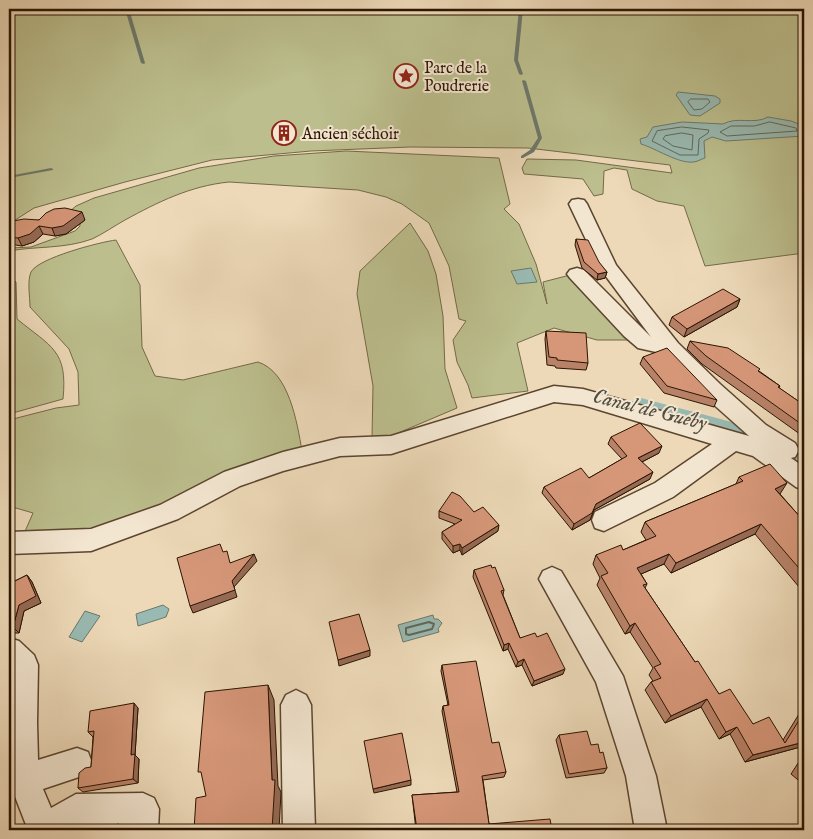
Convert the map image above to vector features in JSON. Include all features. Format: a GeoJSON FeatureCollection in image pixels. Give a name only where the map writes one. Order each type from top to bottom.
{"type":"FeatureCollection","features":[{"type":"Feature","properties":{"kind":"street"},"geometry":{"type":"LineString","coordinates":[[578,204],[596,246],[608,267],[671,348],[712,390],[758,431],[804,462]]}},
{"type":"Feature","properties":{"kind":"street"},"geometry":{"type":"LineString","coordinates":[[577,274],[631,331],[645,343],[671,348]]}},
{"type":"Feature","properties":{"kind":"street"},"geometry":{"type":"LineString","coordinates":[[9,543],[91,540],[169,512],[232,480],[283,462],[340,447],[391,445],[554,394],[583,398],[761,450],[804,480]]}},
{"type":"Feature","properties":{"kind":"street"},"geometry":{"type":"LineString","coordinates":[[604,520],[664,490],[734,442]]}},
{"type":"Feature","properties":{"kind":"street"},"geometry":{"type":"LineString","coordinates":[[552,579],[609,676],[640,776],[651,830]]}},
{"type":"Feature","properties":{"kind":"street"},"geometry":{"type":"LineString","coordinates":[[9,652],[24,665],[22,758],[24,780],[42,828],[76,810],[144,809],[142,830]]}},
{"type":"Feature","properties":{"kind":"street"},"geometry":{"type":"LineString","coordinates":[[296,705],[299,830]]}},
{"type":"Feature","properties":{"kind":"street"},"geometry":{"type":"LineString","coordinates":[[24,780],[77,763]]}},
{"type":"Feature","properties":{"kind":"green space","name":"Parc de la Poudrerie"},"geometry":{"type":"Polygon","coordinates":[[[9,9],[804,9],[804,253],[705,266],[684,206],[657,201],[632,189],[627,170],[614,168],[604,171],[603,194],[594,196],[583,179],[524,174],[522,168],[527,159],[576,160],[672,173],[670,165],[528,148],[410,147],[311,151],[212,160],[34,208],[9,224],[9,9]]]}},
{"type":"Feature","properties":{"kind":"green space"},"geometry":{"type":"Polygon","coordinates":[[[346,151],[499,158],[510,204],[504,209],[519,224],[536,264],[547,304],[543,282],[570,275],[630,340],[597,340],[554,328],[517,343],[528,391],[472,398],[457,362],[453,340],[466,321],[459,319],[449,266],[429,223],[402,204],[386,197],[358,190],[229,182],[215,184],[188,191],[162,201],[92,239],[61,246],[9,251],[9,248],[31,247],[75,231],[80,226],[80,219],[68,213],[76,206],[94,198],[199,168],[274,156],[346,151]]]}},
{"type":"Feature","properties":{"kind":"green space"},"geometry":{"type":"Polygon","coordinates":[[[410,223],[428,251],[436,274],[443,316],[445,369],[457,408],[391,436],[372,438],[373,386],[357,294],[360,271],[410,223]]]}},
{"type":"Feature","properties":{"kind":"green space"},"geometry":{"type":"Polygon","coordinates":[[[116,240],[140,285],[142,347],[155,376],[183,380],[258,362],[269,368],[277,376],[290,399],[302,451],[108,527],[51,539],[23,536],[33,513],[9,506],[9,420],[56,408],[79,405],[78,372],[69,349],[30,307],[29,284],[31,272],[45,261],[57,256],[84,247],[116,240]]]}},
{"type":"Feature","properties":{"kind":"green space"},"geometry":{"type":"Polygon","coordinates":[[[9,276],[16,282],[17,319],[55,351],[63,370],[64,383],[63,399],[9,414],[9,276]]]}},
{"type":"Feature","properties":{"kind":"water"},"geometry":{"type":"Polygon","coordinates":[[[678,92],[715,96],[720,99],[720,103],[700,116],[690,115],[676,95],[678,92]]]}},
{"type":"Feature","properties":{"kind":"water"},"geometry":{"type":"Polygon","coordinates":[[[768,117],[791,121],[804,126],[804,136],[726,141],[712,137],[704,141],[705,158],[696,162],[681,161],[641,144],[640,139],[647,137],[653,127],[682,122],[723,124],[768,117]]]}},
{"type":"Feature","properties":{"kind":"water"},"geometry":{"type":"Polygon","coordinates":[[[531,268],[537,282],[517,284],[511,271],[531,268]]]}},
{"type":"Feature","properties":{"kind":"water"},"geometry":{"type":"Polygon","coordinates":[[[163,605],[169,609],[166,617],[138,626],[136,614],[163,605]]]}},
{"type":"Feature","properties":{"kind":"water"},"geometry":{"type":"Polygon","coordinates":[[[85,611],[100,616],[82,642],[69,637],[85,611]]]}},
{"type":"Feature","properties":{"kind":"water"},"geometry":{"type":"Polygon","coordinates":[[[433,615],[434,619],[438,619],[442,623],[438,629],[439,632],[403,642],[398,625],[433,615]]]}},
{"type":"Feature","properties":{"kind":"building"},"geometry":{"type":"Polygon","coordinates":[[[65,208],[82,212],[63,226],[52,228],[39,226],[30,234],[18,238],[9,237],[9,225],[13,221],[24,219],[39,220],[46,213],[54,209],[65,208]]]}},
{"type":"Feature","properties":{"kind":"building"},"geometry":{"type":"Polygon","coordinates":[[[576,239],[588,240],[599,262],[607,272],[598,274],[584,262],[576,239]]]}},
{"type":"Feature","properties":{"kind":"building"},"geometry":{"type":"Polygon","coordinates":[[[723,289],[740,299],[687,329],[672,317],[723,289]]]}},
{"type":"Feature","properties":{"kind":"building"},"geometry":{"type":"Polygon","coordinates":[[[546,331],[586,333],[588,363],[557,360],[557,358],[549,357],[546,331]]]}},
{"type":"Feature","properties":{"kind":"building"},"geometry":{"type":"Polygon","coordinates":[[[690,341],[728,348],[760,369],[758,371],[804,405],[804,426],[706,356],[690,341]]]}},
{"type":"Feature","properties":{"kind":"building"},"geometry":{"type":"Polygon","coordinates":[[[667,348],[717,400],[667,386],[643,357],[667,348]]]}},
{"type":"Feature","properties":{"kind":"building"},"geometry":{"type":"Polygon","coordinates":[[[640,423],[662,446],[638,458],[653,472],[596,504],[592,513],[574,524],[544,487],[581,468],[589,478],[627,456],[611,437],[640,423]]]}},
{"type":"Feature","properties":{"kind":"building"},"geometry":{"type":"Polygon","coordinates":[[[770,464],[787,483],[775,489],[802,519],[804,518],[804,574],[761,524],[676,563],[669,554],[637,568],[647,584],[643,585],[695,662],[698,661],[719,694],[730,689],[753,724],[769,717],[785,743],[804,712],[804,742],[753,755],[737,727],[726,732],[707,699],[671,716],[651,682],[661,678],[654,667],[661,664],[635,623],[630,626],[601,576],[608,573],[596,555],[621,545],[623,550],[656,536],[645,522],[743,481],[739,477],[770,464]]]}},
{"type":"Feature","properties":{"kind":"building"},"geometry":{"type":"Polygon","coordinates":[[[452,492],[460,496],[474,512],[483,507],[499,525],[462,548],[460,544],[453,546],[442,532],[462,520],[439,511],[452,492]]]}},
{"type":"Feature","properties":{"kind":"building"},"geometry":{"type":"Polygon","coordinates":[[[220,544],[223,552],[227,551],[230,563],[254,554],[232,581],[235,590],[190,606],[177,558],[220,544]]]}},
{"type":"Feature","properties":{"kind":"building"},"geometry":{"type":"Polygon","coordinates":[[[491,565],[492,568],[495,567],[504,590],[501,591],[520,638],[535,633],[537,637],[547,633],[565,669],[534,681],[524,659],[518,662],[509,643],[504,645],[474,570],[491,565]]]}},
{"type":"Feature","properties":{"kind":"building"},"geometry":{"type":"Polygon","coordinates":[[[27,575],[36,596],[19,605],[13,627],[9,627],[9,584],[27,575]]]}},
{"type":"Feature","properties":{"kind":"building"},"geometry":{"type":"Polygon","coordinates":[[[359,614],[370,650],[338,660],[329,622],[359,614]]]}},
{"type":"Feature","properties":{"kind":"building"},"geometry":{"type":"Polygon","coordinates":[[[476,661],[492,743],[499,742],[506,772],[482,776],[489,824],[550,819],[552,830],[417,830],[412,795],[459,792],[443,706],[449,705],[442,665],[476,661]]]}},
{"type":"Feature","properties":{"kind":"building"},"geometry":{"type":"Polygon","coordinates":[[[268,685],[272,780],[275,780],[272,830],[194,830],[196,798],[206,796],[201,772],[198,772],[205,692],[268,685]]]}},
{"type":"Feature","properties":{"kind":"building"},"geometry":{"type":"Polygon","coordinates":[[[134,703],[131,755],[135,754],[133,779],[78,788],[79,773],[85,768],[91,767],[94,731],[88,732],[90,711],[134,703]]]}},
{"type":"Feature","properties":{"kind":"building"},"geometry":{"type":"Polygon","coordinates":[[[587,731],[591,745],[598,744],[600,753],[603,752],[607,768],[569,774],[559,735],[587,731]]]}},
{"type":"Feature","properties":{"kind":"building"},"geometry":{"type":"Polygon","coordinates":[[[402,733],[411,780],[373,789],[364,741],[402,733]]]}},
{"type":"Feature","properties":{"kind":"building"},"geometry":{"type":"Polygon","coordinates":[[[804,762],[804,771],[800,768],[804,762]]]}},
{"type":"Feature","properties":{"kind":"building"},"geometry":{"type":"Polygon","coordinates":[[[119,824],[121,828],[130,828],[130,830],[94,830],[119,824]]]}},
{"type":"Feature","properties":{"kind":"waterway"},"geometry":{"type":"LineString","coordinates":[[127,9],[143,63]]}},
{"type":"Feature","properties":{"kind":"waterway"},"geometry":{"type":"LineString","coordinates":[[521,9],[516,60],[521,74]]}},
{"type":"Feature","properties":{"kind":"waterway"},"geometry":{"type":"LineString","coordinates":[[523,157],[532,151],[540,138],[524,81]]}},
{"type":"Feature","properties":{"kind":"waterway"},"geometry":{"type":"LineString","coordinates":[[9,177],[51,169]]}},
{"type":"Feature","properties":{"kind":"waterway","name":"Canal de Guéby"},"geometry":{"type":"LineString","coordinates":[[641,406],[762,438],[804,469]]}},
{"type":"Feature","properties":{"kind":"place","name":"Parc de la Poudrerie"},"geometry":{"type":"Point","coordinates":[406,76]}},
{"type":"Feature","properties":{"kind":"place","name":"Ancien séchoir"},"geometry":{"type":"Point","coordinates":[284,133]}}]}
